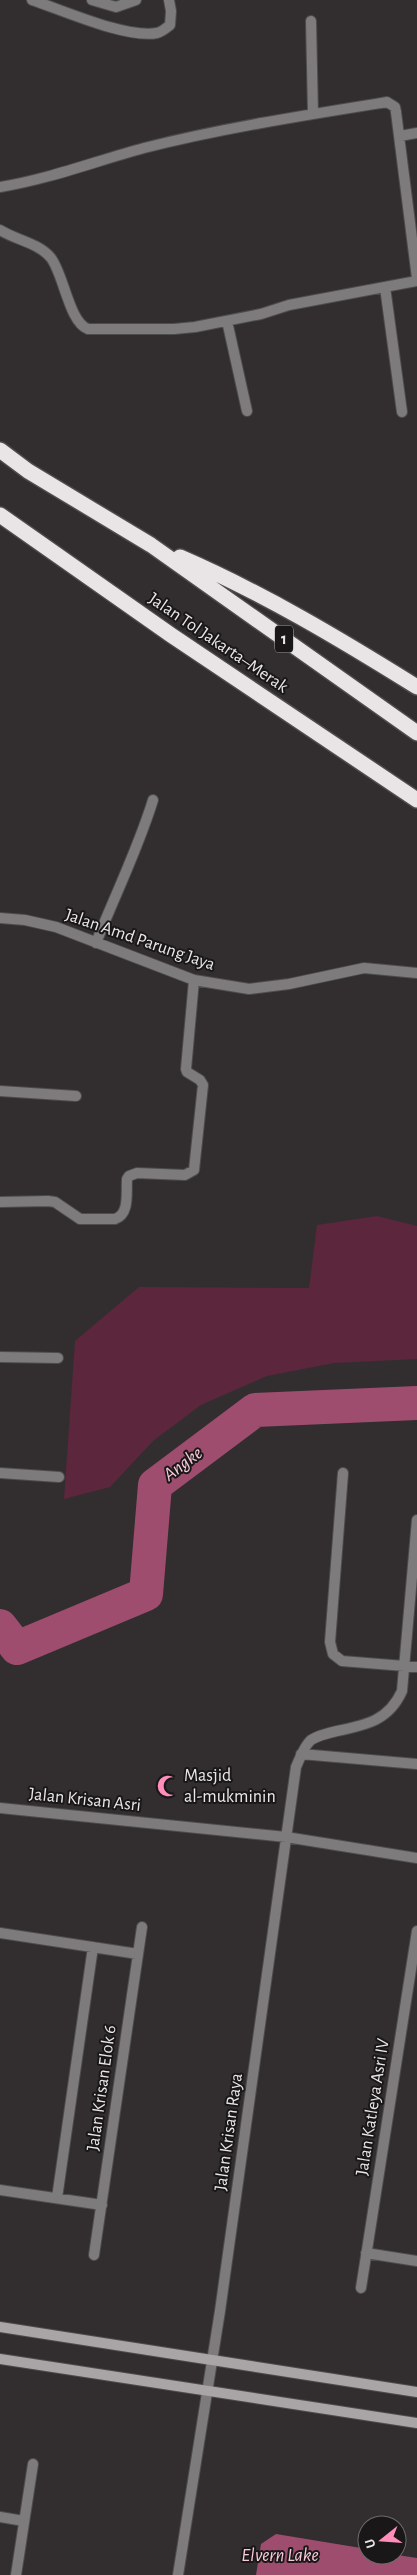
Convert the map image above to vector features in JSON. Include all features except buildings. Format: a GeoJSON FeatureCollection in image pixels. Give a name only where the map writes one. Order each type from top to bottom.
{"type":"FeatureCollection","features":[{"type":"Feature","properties":{"kind":"highway","name":"1"},"geometry":{"type":"LineString","coordinates":[[0,450],[28,470],[151,545],[417,733]]}},
{"type":"Feature","properties":{"kind":"highway","name":"Jalan Tol Jakarta–Merak"},"geometry":{"type":"LineString","coordinates":[[0,515],[171,634],[417,800]]}},
{"type":"Feature","properties":{"kind":"highway"},"geometry":{"type":"LineString","coordinates":[[151,545],[238,582],[348,644],[417,687]]}},
{"type":"Feature","properties":{"kind":"street"},"geometry":{"type":"LineString","coordinates":[[32,0],[129,33],[155,34],[163,32],[170,25],[171,11],[169,0]]}},
{"type":"Feature","properties":{"kind":"street"},"geometry":{"type":"LineString","coordinates":[[92,0],[116,7],[136,0]]}},
{"type":"Feature","properties":{"kind":"street"},"geometry":{"type":"LineString","coordinates":[[311,21],[313,114]]}},
{"type":"Feature","properties":{"kind":"street"},"geometry":{"type":"LineString","coordinates":[[0,187],[25,183],[144,148],[313,114],[387,102],[395,107],[400,136],[417,280],[289,305],[261,314],[174,329],[88,329],[78,322],[52,259],[41,248],[15,239],[0,230]]}},
{"type":"Feature","properties":{"kind":"street"},"geometry":{"type":"LineString","coordinates":[[400,136],[417,133]]}},
{"type":"Feature","properties":{"kind":"street"},"geometry":{"type":"LineString","coordinates":[[385,287],[402,412]]}},
{"type":"Feature","properties":{"kind":"street"},"geometry":{"type":"LineString","coordinates":[[227,320],[247,411]]}},
{"type":"Feature","properties":{"kind":"street"},"geometry":{"type":"LineString","coordinates":[[96,943],[142,837],[153,800]]}},
{"type":"Feature","properties":{"kind":"street","name":"Jalan Amd Parung Jaya"},"geometry":{"type":"LineString","coordinates":[[1,917],[56,927],[194,980],[248,989],[279,986],[364,968],[417,973]]}},
{"type":"Feature","properties":{"kind":"street"},"geometry":{"type":"LineString","coordinates":[[0,1202],[55,1202],[80,1219],[114,1219],[120,1217],[125,1210],[126,1180],[132,1174],[185,1175],[194,1170],[203,1085],[200,1080],[186,1070],[194,980]]}},
{"type":"Feature","properties":{"kind":"street"},"geometry":{"type":"LineString","coordinates":[[0,1091],[76,1096]]}},
{"type":"Feature","properties":{"kind":"street"},"geometry":{"type":"LineString","coordinates":[[0,1357],[58,1358]]}},
{"type":"Feature","properties":{"kind":"street"},"geometry":{"type":"LineString","coordinates":[[0,1473],[59,1477]]}},
{"type":"Feature","properties":{"kind":"street"},"geometry":{"type":"LineString","coordinates":[[343,1473],[330,1642],[332,1654],[342,1661],[417,1667]]}},
{"type":"Feature","properties":{"kind":"street","name":"Jalan Krisan Raya"},"geometry":{"type":"LineString","coordinates":[[178,2575],[213,2361],[296,1767],[310,1741],[325,1734],[373,1722],[387,1714],[396,1704],[402,1691],[417,1520]]}},
{"type":"Feature","properties":{"kind":"street"},"geometry":{"type":"LineString","coordinates":[[302,1754],[417,1764]]}},
{"type":"Feature","properties":{"kind":"street","name":"Jalan Krisan Asri"},"geometry":{"type":"LineString","coordinates":[[0,1808],[286,1837],[417,1858]]}},
{"type":"Feature","properties":{"kind":"street","name":"Jalan Krisan Elok 6"},"geometry":{"type":"LineString","coordinates":[[94,2255],[142,1927]]}},
{"type":"Feature","properties":{"kind":"street","name":"Jalan Katleya Asri IV"},"geometry":{"type":"LineString","coordinates":[[360,2288],[413,1981],[417,1931]]}},
{"type":"Feature","properties":{"kind":"street"},"geometry":{"type":"LineString","coordinates":[[0,1933],[138,1954]]}},
{"type":"Feature","properties":{"kind":"street"},"geometry":{"type":"LineString","coordinates":[[57,2198],[94,1947]]}},
{"type":"Feature","properties":{"kind":"street"},"geometry":{"type":"LineString","coordinates":[[0,2190],[102,2205]]}},
{"type":"Feature","properties":{"kind":"street"},"geometry":{"type":"LineString","coordinates":[[366,2253],[417,2261]]}},
{"type":"Feature","properties":{"kind":"street"},"geometry":{"type":"LineString","coordinates":[[0,2327],[417,2392]]}},
{"type":"Feature","properties":{"kind":"street"},"geometry":{"type":"LineString","coordinates":[[0,2359],[417,2423]]}},
{"type":"Feature","properties":{"kind":"street"},"geometry":{"type":"LineString","coordinates":[[16,2575],[33,2464]]}},
{"type":"Feature","properties":{"kind":"street"},"geometry":{"type":"LineString","coordinates":[[0,2517],[24,2521]]}},
{"type":"Feature","properties":{"kind":"shaded area"},"geometry":{"type":"Polygon","coordinates":[[[377,1216],[417,1226],[417,1359],[334,1363],[267,1376],[201,1405],[153,1441],[110,1487],[64,1499],[75,1341],[139,1287],[309,1288],[317,1225],[377,1216]]]}},
{"type":"Feature","properties":{"kind":"water","name":"Elvern Lake"},"geometry":{"type":"Polygon","coordinates":[[[276,2534],[357,2547],[357,2565],[407,2565],[407,2556],[417,2558],[417,2575],[256,2575],[261,2544],[276,2534]]]}},
{"type":"Feature","properties":{"kind":"waterway","name":"Angke"},"geometry":{"type":"LineString","coordinates":[[0,1626],[17,1648],[146,1594],[155,1485],[255,1410],[417,1403]]}},
{"type":"Feature","properties":{"kind":"place","name":"Masjid al-mukminin"},"geometry":{"type":"Point","coordinates":[168,1786]}}]}
